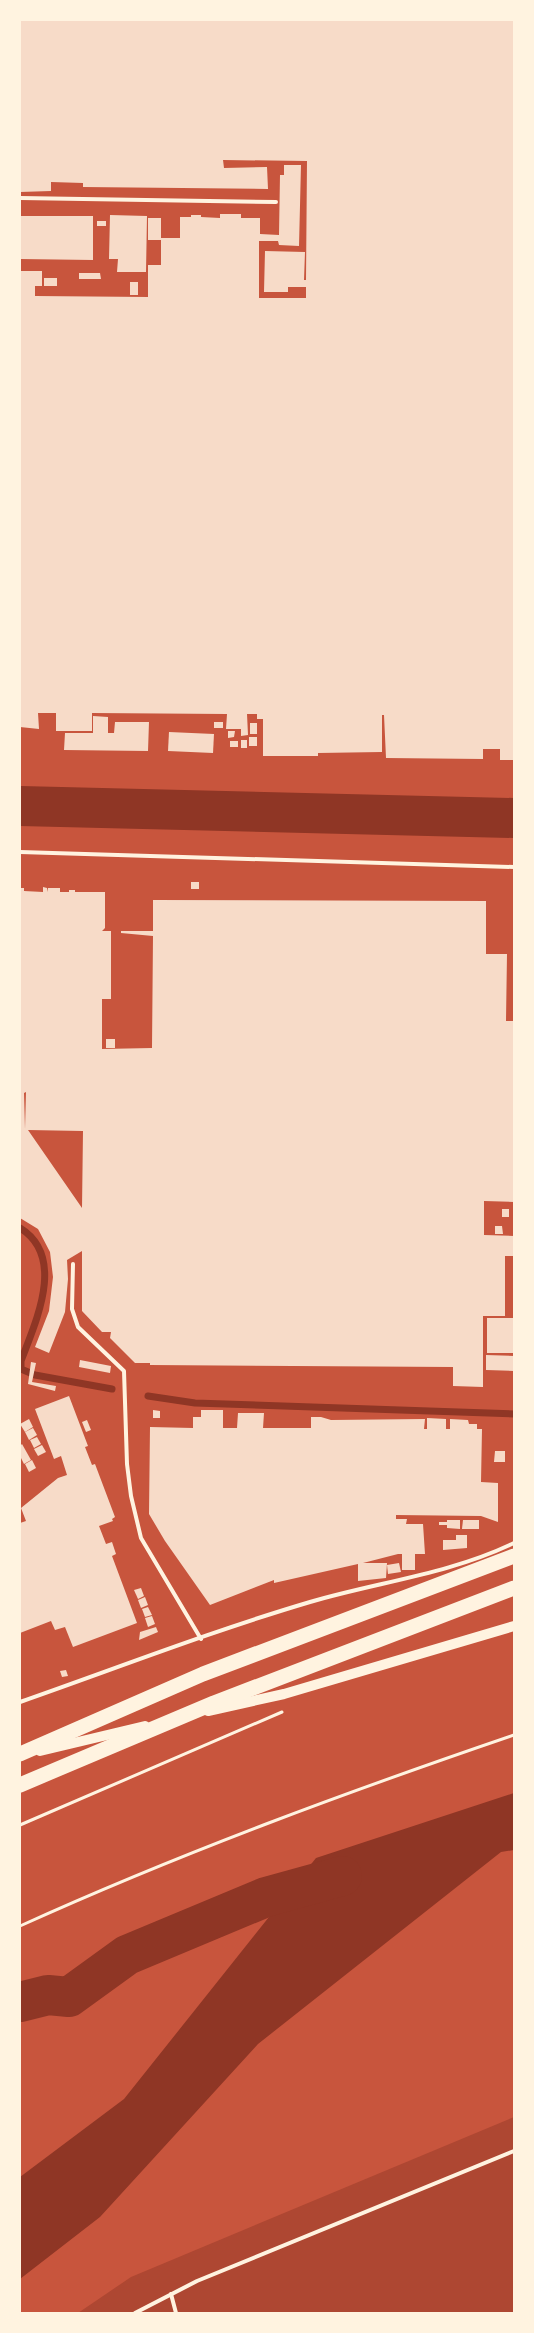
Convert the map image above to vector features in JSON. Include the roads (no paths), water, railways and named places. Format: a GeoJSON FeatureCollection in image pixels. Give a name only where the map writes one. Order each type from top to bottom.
{"type":"FeatureCollection","features":[{"type":"Feature","properties":{"kind":"highway"},"geometry":{"type":"LineString","coordinates":[[20,1755],[212,1671],[514,1556]]}},
{"type":"Feature","properties":{"kind":"highway"},"geometry":{"type":"LineString","coordinates":[[20,1785],[214,1702],[514,1588]]}},
{"type":"Feature","properties":{"kind":"main road"},"geometry":{"type":"LineString","coordinates":[[20,1755],[284,1694],[514,1626]]}},
{"type":"Feature","properties":{"kind":"lane"},"geometry":{"type":"LineString","coordinates":[[20,198],[276,202]]}},
{"type":"Feature","properties":{"kind":"lane"},"geometry":{"type":"LineString","coordinates":[[20,852],[514,867]]}},
{"type":"Feature","properties":{"kind":"lane"},"geometry":{"type":"LineString","coordinates":[[73,1264],[72,1310],[78,1327],[124,1370],[127,1464],[131,1496],[141,1538],[201,1639]]}},
{"type":"Feature","properties":{"kind":"lane"},"geometry":{"type":"LineString","coordinates":[[20,1702],[201,1639],[241,1623],[312,1602],[472,1561],[514,1543]]}},
{"type":"Feature","properties":{"kind":"lane"},"geometry":{"type":"LineString","coordinates":[[135,2313],[197,2281],[514,2151]]}},
{"type":"Feature","properties":{"kind":"lane"},"geometry":{"type":"LineString","coordinates":[[171,2294],[176,2313]]}},
{"type":"Feature","properties":{"kind":"waterway"},"geometry":{"type":"LineString","coordinates":[[20,806],[514,818]]}},
{"type":"Feature","properties":{"kind":"waterway"},"geometry":{"type":"LineString","coordinates":[[20,1228],[34,1240],[42,1256],[45,1273],[39,1310],[21,1361],[21,1369],[35,1375],[112,1389]]}},
{"type":"Feature","properties":{"kind":"waterway"},"geometry":{"type":"LineString","coordinates":[[148,1396],[195,1403],[514,1414]]}},
{"type":"Feature","properties":{"kind":"waterway"},"geometry":{"type":"LineString","coordinates":[[20,2002],[48,1995],[69,1997],[127,1955],[266,1897],[342,1876]]}}]}
